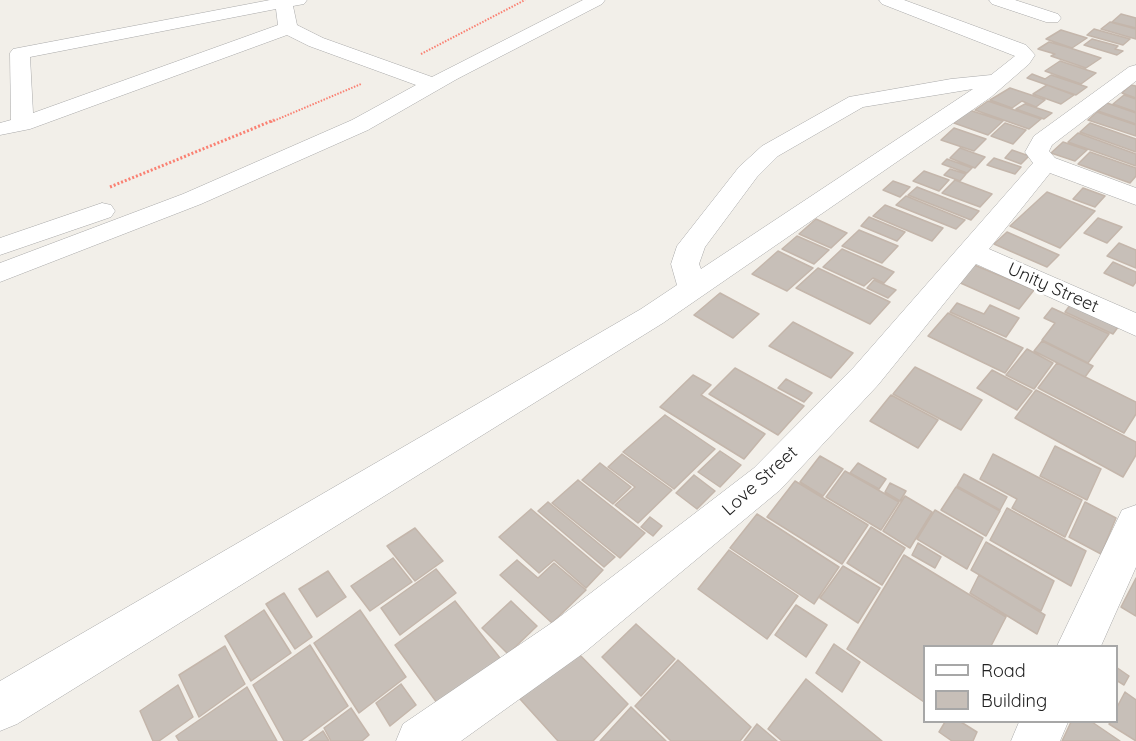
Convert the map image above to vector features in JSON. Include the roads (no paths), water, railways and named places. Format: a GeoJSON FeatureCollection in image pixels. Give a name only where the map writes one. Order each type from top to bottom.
{"type":"FeatureCollection","features":[{"type":"Feature","properties":{"kind":"street"},"geometry":{"type":"LineString","coordinates":[[0,248],[275,146],[414,66],[561,0]]}},
{"type":"Feature","properties":{"kind":"street"},"geometry":{"type":"LineString","coordinates":[[0,273],[192,200],[360,125],[596,0]]}},
{"type":"Feature","properties":{"kind":"street"},"geometry":{"type":"LineString","coordinates":[[0,707],[652,316],[995,81],[1022,60],[1024,55],[1019,49],[888,0]]}},
{"type":"Feature","properties":{"kind":"street"},"geometry":{"type":"LineString","coordinates":[[998,0],[1052,18]]}},
{"type":"Feature","properties":{"kind":"street"},"geometry":{"type":"LineString","coordinates":[[22,124],[20,53],[291,2],[288,28]]}},
{"type":"Feature","properties":{"kind":"street"},"geometry":{"type":"LineString","coordinates":[[0,129],[22,124],[288,28],[316,42],[414,66],[435,85]]}},
{"type":"Feature","properties":{"kind":"street"},"geometry":{"type":"LineString","coordinates":[[1136,71],[1042,141],[1037,152],[1046,163],[1136,197]]}},
{"type":"Feature","properties":{"kind":"street"},"geometry":{"type":"LineString","coordinates":[[693,288],[686,264],[691,246],[748,172],[770,151],[856,102],[961,83],[995,81]]}},
{"type":"Feature","properties":{"kind":"street","name":"Love Street"},"geometry":{"type":"LineString","coordinates":[[420,741],[569,637],[767,479],[866,376],[1046,163]]}},
{"type":"Feature","properties":{"kind":"street","name":"Unity Street"},"geometry":{"type":"LineString","coordinates":[[970,251],[1136,325]]}},
{"type":"Feature","properties":{"kind":"street"},"geometry":{"type":"LineString","coordinates":[[1078,645],[1136,522]]}},
{"type":"Feature","properties":{"kind":"street"},"geometry":{"type":"LineString","coordinates":[[1035,741],[1044,723]]}}]}
